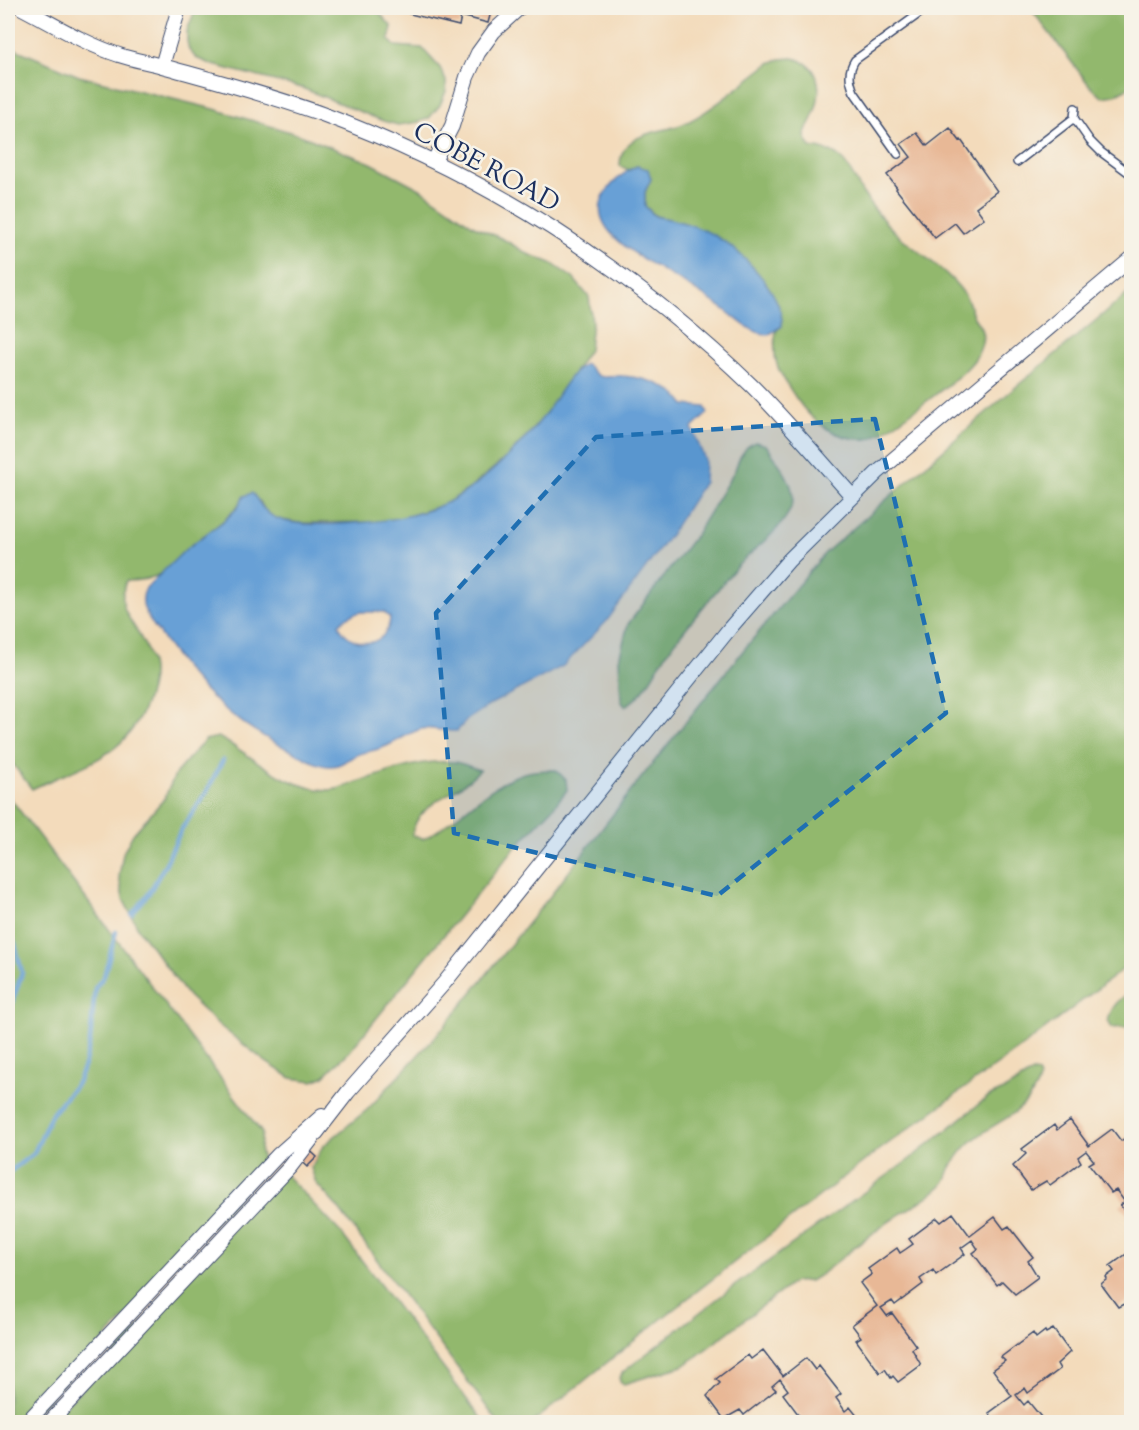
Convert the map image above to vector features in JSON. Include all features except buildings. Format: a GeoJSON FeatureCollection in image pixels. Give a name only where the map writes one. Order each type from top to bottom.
{"type":"FeatureCollection","features":[{"type":"Feature","properties":{"kind":"street","name":"COBE ROAD"},"geometry":{"type":"LineString","coordinates":[[22,8],[39,11],[118,55],[260,94],[322,114],[434,161],[498,194],[597,257],[657,301],[753,388],[852,495]]}},
{"type":"Feature","properties":{"kind":"street"},"geometry":{"type":"LineString","coordinates":[[162,66],[179,8]]}},
{"type":"Feature","properties":{"kind":"street"},"geometry":{"type":"LineString","coordinates":[[434,161],[452,126],[467,77],[478,53],[494,31],[519,8]]}},
{"type":"Feature","properties":{"kind":"street"},"geometry":{"type":"LineString","coordinates":[[50,1422],[277,1181],[348,1092],[446,982],[760,592],[852,495],[1131,258]]}},
{"type":"Feature","properties":{"kind":"street"},"geometry":{"type":"LineString","coordinates":[[27,1422],[265,1169],[348,1092]]}},
{"type":"Feature","properties":{"kind":"lane"},"geometry":{"type":"LineString","coordinates":[[898,154],[854,92],[850,83],[850,67],[855,60],[927,8]]}},
{"type":"Feature","properties":{"kind":"lane"},"geometry":{"type":"LineString","coordinates":[[1075,108],[1074,118],[1090,141],[1131,175]]}},
{"type":"Feature","properties":{"kind":"lane"},"geometry":{"type":"LineString","coordinates":[[1017,162],[1074,118]]}},
{"type":"Feature","properties":{"kind":"lane"},"geometry":{"type":"LineString","coordinates":[[265,1169],[277,1181]]}},
{"type":"Feature","properties":{"kind":"highlighted area"},"geometry":{"type":"Polygon","coordinates":[[[875,419],[946,713],[717,896],[454,833],[436,613],[596,437],[875,419]]]}},
{"type":"Feature","properties":{"kind":"green space"},"geometry":{"type":"Polygon","coordinates":[[[196,8],[375,8],[392,27],[389,40],[395,46],[422,48],[440,68],[446,81],[446,91],[440,105],[429,118],[398,125],[302,88],[213,65],[196,58],[189,50],[187,31],[196,8]]]}},
{"type":"Feature","properties":{"kind":"green space"},"geometry":{"type":"Polygon","coordinates":[[[1030,8],[1131,8],[1131,86],[1115,95],[1102,97],[1090,86],[1030,8]]]}},
{"type":"Feature","properties":{"kind":"green space"},"geometry":{"type":"Polygon","coordinates":[[[8,46],[79,76],[214,109],[300,135],[371,163],[422,190],[474,226],[503,239],[528,254],[551,263],[573,278],[589,297],[592,322],[589,350],[543,418],[510,454],[469,489],[445,504],[406,517],[379,522],[299,523],[277,519],[265,511],[260,501],[244,496],[225,519],[185,550],[162,573],[154,577],[126,581],[123,598],[126,612],[146,647],[152,667],[150,688],[140,717],[117,746],[102,756],[32,789],[8,758],[8,46]]]}},
{"type":"Feature","properties":{"kind":"green space"},"geometry":{"type":"Polygon","coordinates":[[[793,58],[810,67],[818,82],[816,109],[805,133],[808,143],[811,147],[831,152],[844,161],[866,198],[887,224],[954,281],[968,301],[983,336],[978,354],[963,372],[903,419],[867,439],[856,439],[836,433],[818,422],[802,407],[785,381],[776,359],[776,331],[782,326],[688,224],[656,216],[645,206],[645,192],[651,179],[637,166],[629,170],[620,166],[622,152],[637,138],[694,119],[770,63],[793,58]]]}},
{"type":"Feature","properties":{"kind":"green space"},"geometry":{"type":"Polygon","coordinates":[[[1131,291],[1131,963],[1027,1043],[871,1156],[533,1422],[498,1422],[339,1209],[316,1183],[311,1168],[323,1146],[368,1109],[443,1028],[742,652],[825,553],[1005,396],[1131,291]]]}},
{"type":"Feature","properties":{"kind":"green space"},"geometry":{"type":"Polygon","coordinates":[[[755,442],[766,445],[787,477],[793,498],[791,508],[778,528],[740,563],[691,622],[662,660],[639,696],[625,706],[621,701],[619,659],[628,624],[697,533],[735,470],[740,457],[747,447],[755,442]]]}},
{"type":"Feature","properties":{"kind":"green space"},"geometry":{"type":"Polygon","coordinates":[[[218,737],[284,778],[313,788],[338,789],[431,762],[461,763],[480,770],[461,786],[430,806],[418,818],[412,835],[423,839],[510,779],[528,772],[556,770],[566,780],[567,790],[552,809],[513,850],[350,1051],[323,1077],[313,1081],[291,1078],[266,1062],[220,1026],[188,996],[139,930],[123,899],[119,877],[123,853],[133,834],[164,799],[176,773],[205,740],[218,737]]]}},
{"type":"Feature","properties":{"kind":"green space"},"geometry":{"type":"Polygon","coordinates":[[[8,795],[262,1133],[260,1148],[265,1169],[27,1422],[8,1422],[8,795]]]}},
{"type":"Feature","properties":{"kind":"green space"},"geometry":{"type":"Polygon","coordinates":[[[1131,991],[1131,1024],[1126,1027],[1112,1028],[1108,1021],[1113,1007],[1131,991]]]}},
{"type":"Feature","properties":{"kind":"green space"},"geometry":{"type":"Polygon","coordinates":[[[1033,1072],[1038,1073],[1040,1078],[1027,1101],[1010,1116],[968,1144],[951,1167],[943,1184],[930,1195],[876,1231],[820,1275],[810,1281],[794,1282],[685,1365],[624,1384],[620,1381],[619,1378],[623,1372],[730,1289],[910,1159],[988,1097],[1033,1072]]]}},
{"type":"Feature","properties":{"kind":"green space"},"geometry":{"type":"Polygon","coordinates":[[[284,1173],[341,1233],[484,1422],[50,1422],[284,1173]]]}},
{"type":"Feature","properties":{"kind":"water"},"geometry":{"type":"Polygon","coordinates":[[[637,166],[648,169],[651,179],[645,192],[645,206],[655,216],[703,230],[735,250],[768,286],[781,313],[782,326],[768,335],[750,328],[687,285],[626,248],[612,235],[603,221],[600,207],[606,192],[613,183],[624,173],[637,166]]]}},
{"type":"Feature","properties":{"kind":"water"},"geometry":{"type":"Polygon","coordinates":[[[585,364],[602,377],[623,376],[649,381],[673,392],[685,405],[705,407],[708,413],[692,428],[705,460],[704,482],[670,535],[606,622],[563,666],[491,704],[468,719],[457,731],[421,729],[389,745],[360,754],[340,764],[319,765],[254,730],[219,704],[189,673],[149,619],[143,601],[146,588],[186,549],[225,520],[238,507],[244,496],[252,493],[273,517],[283,521],[307,524],[400,518],[444,504],[484,478],[511,453],[534,428],[578,369],[585,364]],[[361,612],[346,618],[339,625],[352,639],[360,642],[376,640],[383,636],[388,628],[390,618],[384,612],[361,612]]]}},
{"type":"Feature","properties":{"kind":"waterway"},"geometry":{"type":"LineString","coordinates":[[132,914],[149,893],[181,830],[206,793],[223,760]]}},
{"type":"Feature","properties":{"kind":"waterway"},"geometry":{"type":"LineString","coordinates":[[8,931],[15,944],[22,973],[8,1014]]}},
{"type":"Feature","properties":{"kind":"waterway"},"geometry":{"type":"LineString","coordinates":[[8,1173],[34,1153],[51,1115],[77,1083],[90,1041],[95,988],[104,976],[116,932]]}}]}
